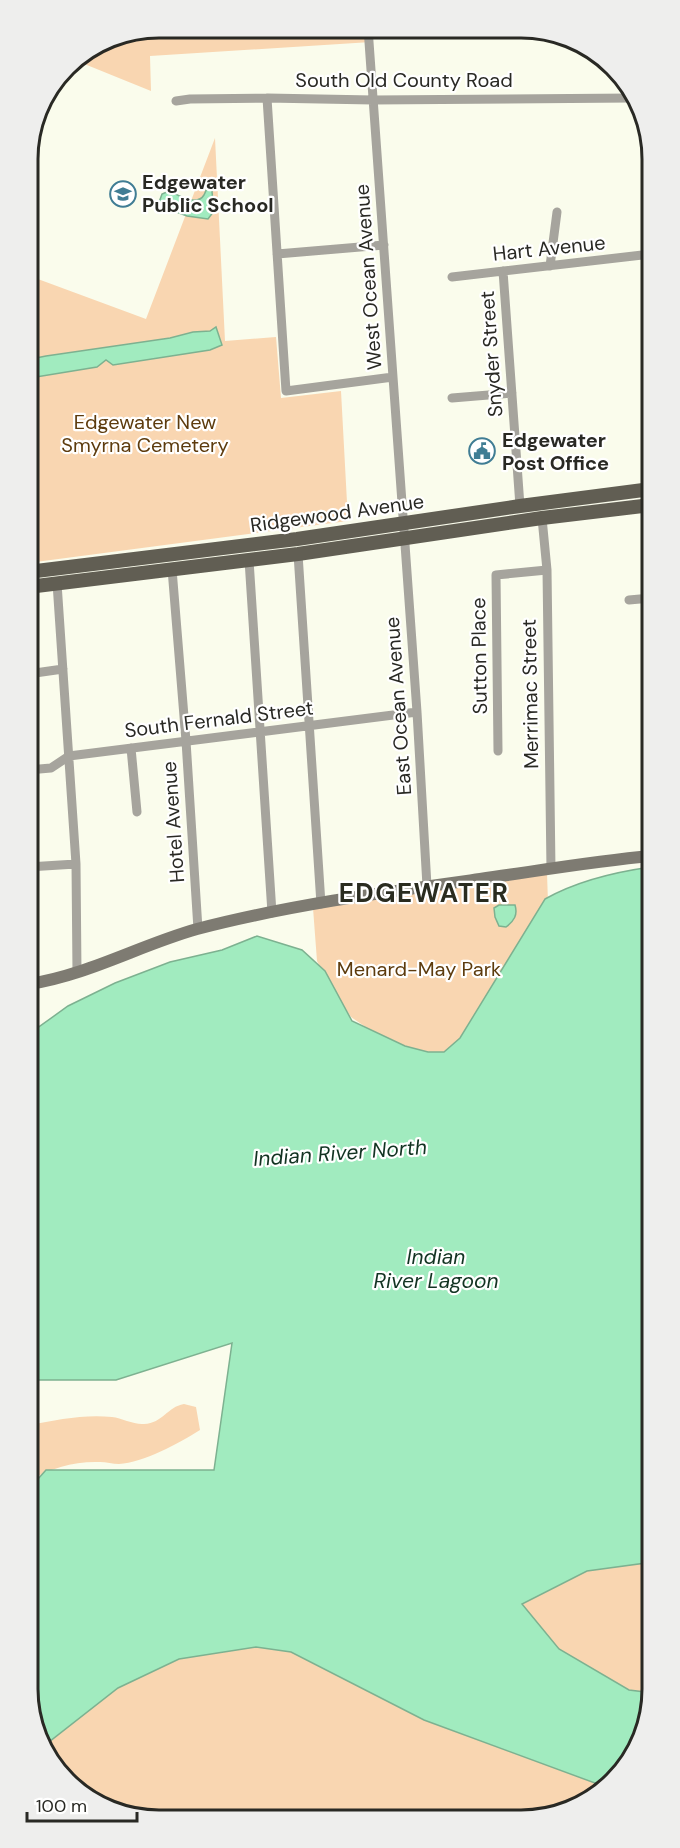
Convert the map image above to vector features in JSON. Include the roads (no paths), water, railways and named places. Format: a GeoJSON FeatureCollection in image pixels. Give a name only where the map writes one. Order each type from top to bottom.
{"type":"FeatureCollection","features":[{"type":"Feature","properties":{"kind":"main road","name":"Ridgewood Avenue"},"geometry":{"type":"LineString","coordinates":[[38,571],[642,490]]}},
{"type":"Feature","properties":{"kind":"main road"},"geometry":{"type":"LineString","coordinates":[[596,512],[599,506],[604,504],[642,499]]}},
{"type":"Feature","properties":{"kind":"main road","name":"Ridgewood Avenue"},"geometry":{"type":"LineString","coordinates":[[38,586],[298,554],[542,518],[642,506]]}},
{"type":"Feature","properties":{"kind":"main road"},"geometry":{"type":"LineString","coordinates":[[59,583],[71,574],[144,565],[153,556]]}},
{"type":"Feature","properties":{"kind":"main road"},"geometry":{"type":"LineString","coordinates":[[38,576],[43,570]]}},
{"type":"Feature","properties":{"kind":"street","name":"West Ocean Avenue"},"geometry":{"type":"LineString","coordinates":[[369,38],[403,523]]}},
{"type":"Feature","properties":{"kind":"street","name":"South Old County Road"},"geometry":{"type":"LineString","coordinates":[[176,101],[267,98],[373,100],[626,98]]}},
{"type":"Feature","properties":{"kind":"street"},"geometry":{"type":"LineString","coordinates":[[267,98],[286,391],[393,377]]}},
{"type":"Feature","properties":{"kind":"street"},"geometry":{"type":"LineString","coordinates":[[550,266],[557,212]]}},
{"type":"Feature","properties":{"kind":"street"},"geometry":{"type":"LineString","coordinates":[[277,254],[384,245]]}},
{"type":"Feature","properties":{"kind":"street","name":"Hart Avenue"},"geometry":{"type":"LineString","coordinates":[[452,276],[642,255]]}},
{"type":"Feature","properties":{"kind":"street","name":"Snyder Street"},"geometry":{"type":"LineString","coordinates":[[503,271],[520,506]]}},
{"type":"Feature","properties":{"kind":"street"},"geometry":{"type":"LineString","coordinates":[[452,398],[512,393]]}},
{"type":"Feature","properties":{"kind":"street","name":"Merrimac Street"},"geometry":{"type":"LineString","coordinates":[[542,518],[547,570],[551,869]]}},
{"type":"Feature","properties":{"kind":"street","name":"East Ocean Avenue"},"geometry":{"type":"LineString","coordinates":[[403,523],[428,886]]}},
{"type":"Feature","properties":{"kind":"street"},"geometry":{"type":"LineString","coordinates":[[298,554],[321,904]]}},
{"type":"Feature","properties":{"kind":"street"},"geometry":{"type":"LineString","coordinates":[[249,560],[272,913]]}},
{"type":"Feature","properties":{"kind":"street","name":"Hotel Avenue"},"geometry":{"type":"LineString","coordinates":[[172,569],[198,929]]}},
{"type":"Feature","properties":{"kind":"street","name":"Sutton Place"},"geometry":{"type":"LineString","coordinates":[[498,751],[496,575],[547,570]]}},
{"type":"Feature","properties":{"kind":"street"},"geometry":{"type":"LineString","coordinates":[[59,583],[76,864],[77,973]]}},
{"type":"Feature","properties":{"kind":"street"},"geometry":{"type":"LineString","coordinates":[[629,600],[642,599]]}},
{"type":"Feature","properties":{"kind":"street"},"geometry":{"type":"LineString","coordinates":[[38,673],[63,669]]}},
{"type":"Feature","properties":{"kind":"street","name":"South Fernald Street"},"geometry":{"type":"LineString","coordinates":[[38,769],[51,768],[69,756],[417,712]]}},
{"type":"Feature","properties":{"kind":"street"},"geometry":{"type":"LineString","coordinates":[[131,748],[137,812]]}},
{"type":"Feature","properties":{"kind":"street"},"geometry":{"type":"LineString","coordinates":[[38,982],[77,973],[154,942],[198,929],[272,913],[428,886],[642,857]]}},
{"type":"Feature","properties":{"kind":"street"},"geometry":{"type":"LineString","coordinates":[[38,866],[76,864]]}},
{"type":"Feature","properties":{"kind":"water"},"geometry":{"type":"Polygon","coordinates":[[[211,182],[214,211],[208,219],[187,216],[158,205],[162,194],[169,191],[187,199],[197,200],[204,195],[211,182]]]}},
{"type":"Feature","properties":{"kind":"water"},"geometry":{"type":"Polygon","coordinates":[[[216,327],[222,345],[210,350],[113,365],[106,360],[97,367],[38,377],[38,358],[210,331],[216,327]]]}},
{"type":"Feature","properties":{"kind":"water","name":"Indian River Lagoon"},"geometry":{"type":"Polygon","coordinates":[[[642,869],[642,1564],[587,1571],[522,1604],[559,1649],[629,1690],[642,1692],[638,1721],[622,1757],[597,1784],[424,1720],[291,1652],[256,1647],[179,1659],[118,1688],[49,1742],[40,1713],[38,1697],[38,1479],[46,1470],[214,1470],[232,1343],[116,1380],[38,1380],[38,1028],[68,1006],[115,983],[170,962],[222,950],[257,936],[302,950],[325,971],[352,1021],[405,1046],[428,1052],[444,1052],[460,1038],[545,899],[596,878],[642,869]]]}},
{"type":"Feature","properties":{"kind":"water"},"geometry":{"type":"Polygon","coordinates":[[[499,905],[515,905],[515,918],[506,927],[499,926],[495,917],[494,908],[499,905]]]}},
{"type":"Feature","properties":{"kind":"place","name":"Edgewater Public School"},"geometry":{"type":"Point","coordinates":[123,194]}},
{"type":"Feature","properties":{"kind":"place","name":"Edgewater Post Office"},"geometry":{"type":"Point","coordinates":[482,451]}},
{"type":"Feature","properties":{"kind":"district","name":"EDGEWATER"},"geometry":{"type":"Point","coordinates":[424,893]}},
{"type":"Feature","properties":{"kind":"park label","name":"Edgewater New Smyrna Cemetery"},"geometry":{"type":"Point","coordinates":[145,434]}},
{"type":"Feature","properties":{"kind":"park label","name":"Menard-May Park"},"geometry":{"type":"Point","coordinates":[419,969]}},
{"type":"Feature","properties":{"kind":"water label","name":"Indian River North"},"geometry":{"type":"Point","coordinates":[340,1153]}}]}
